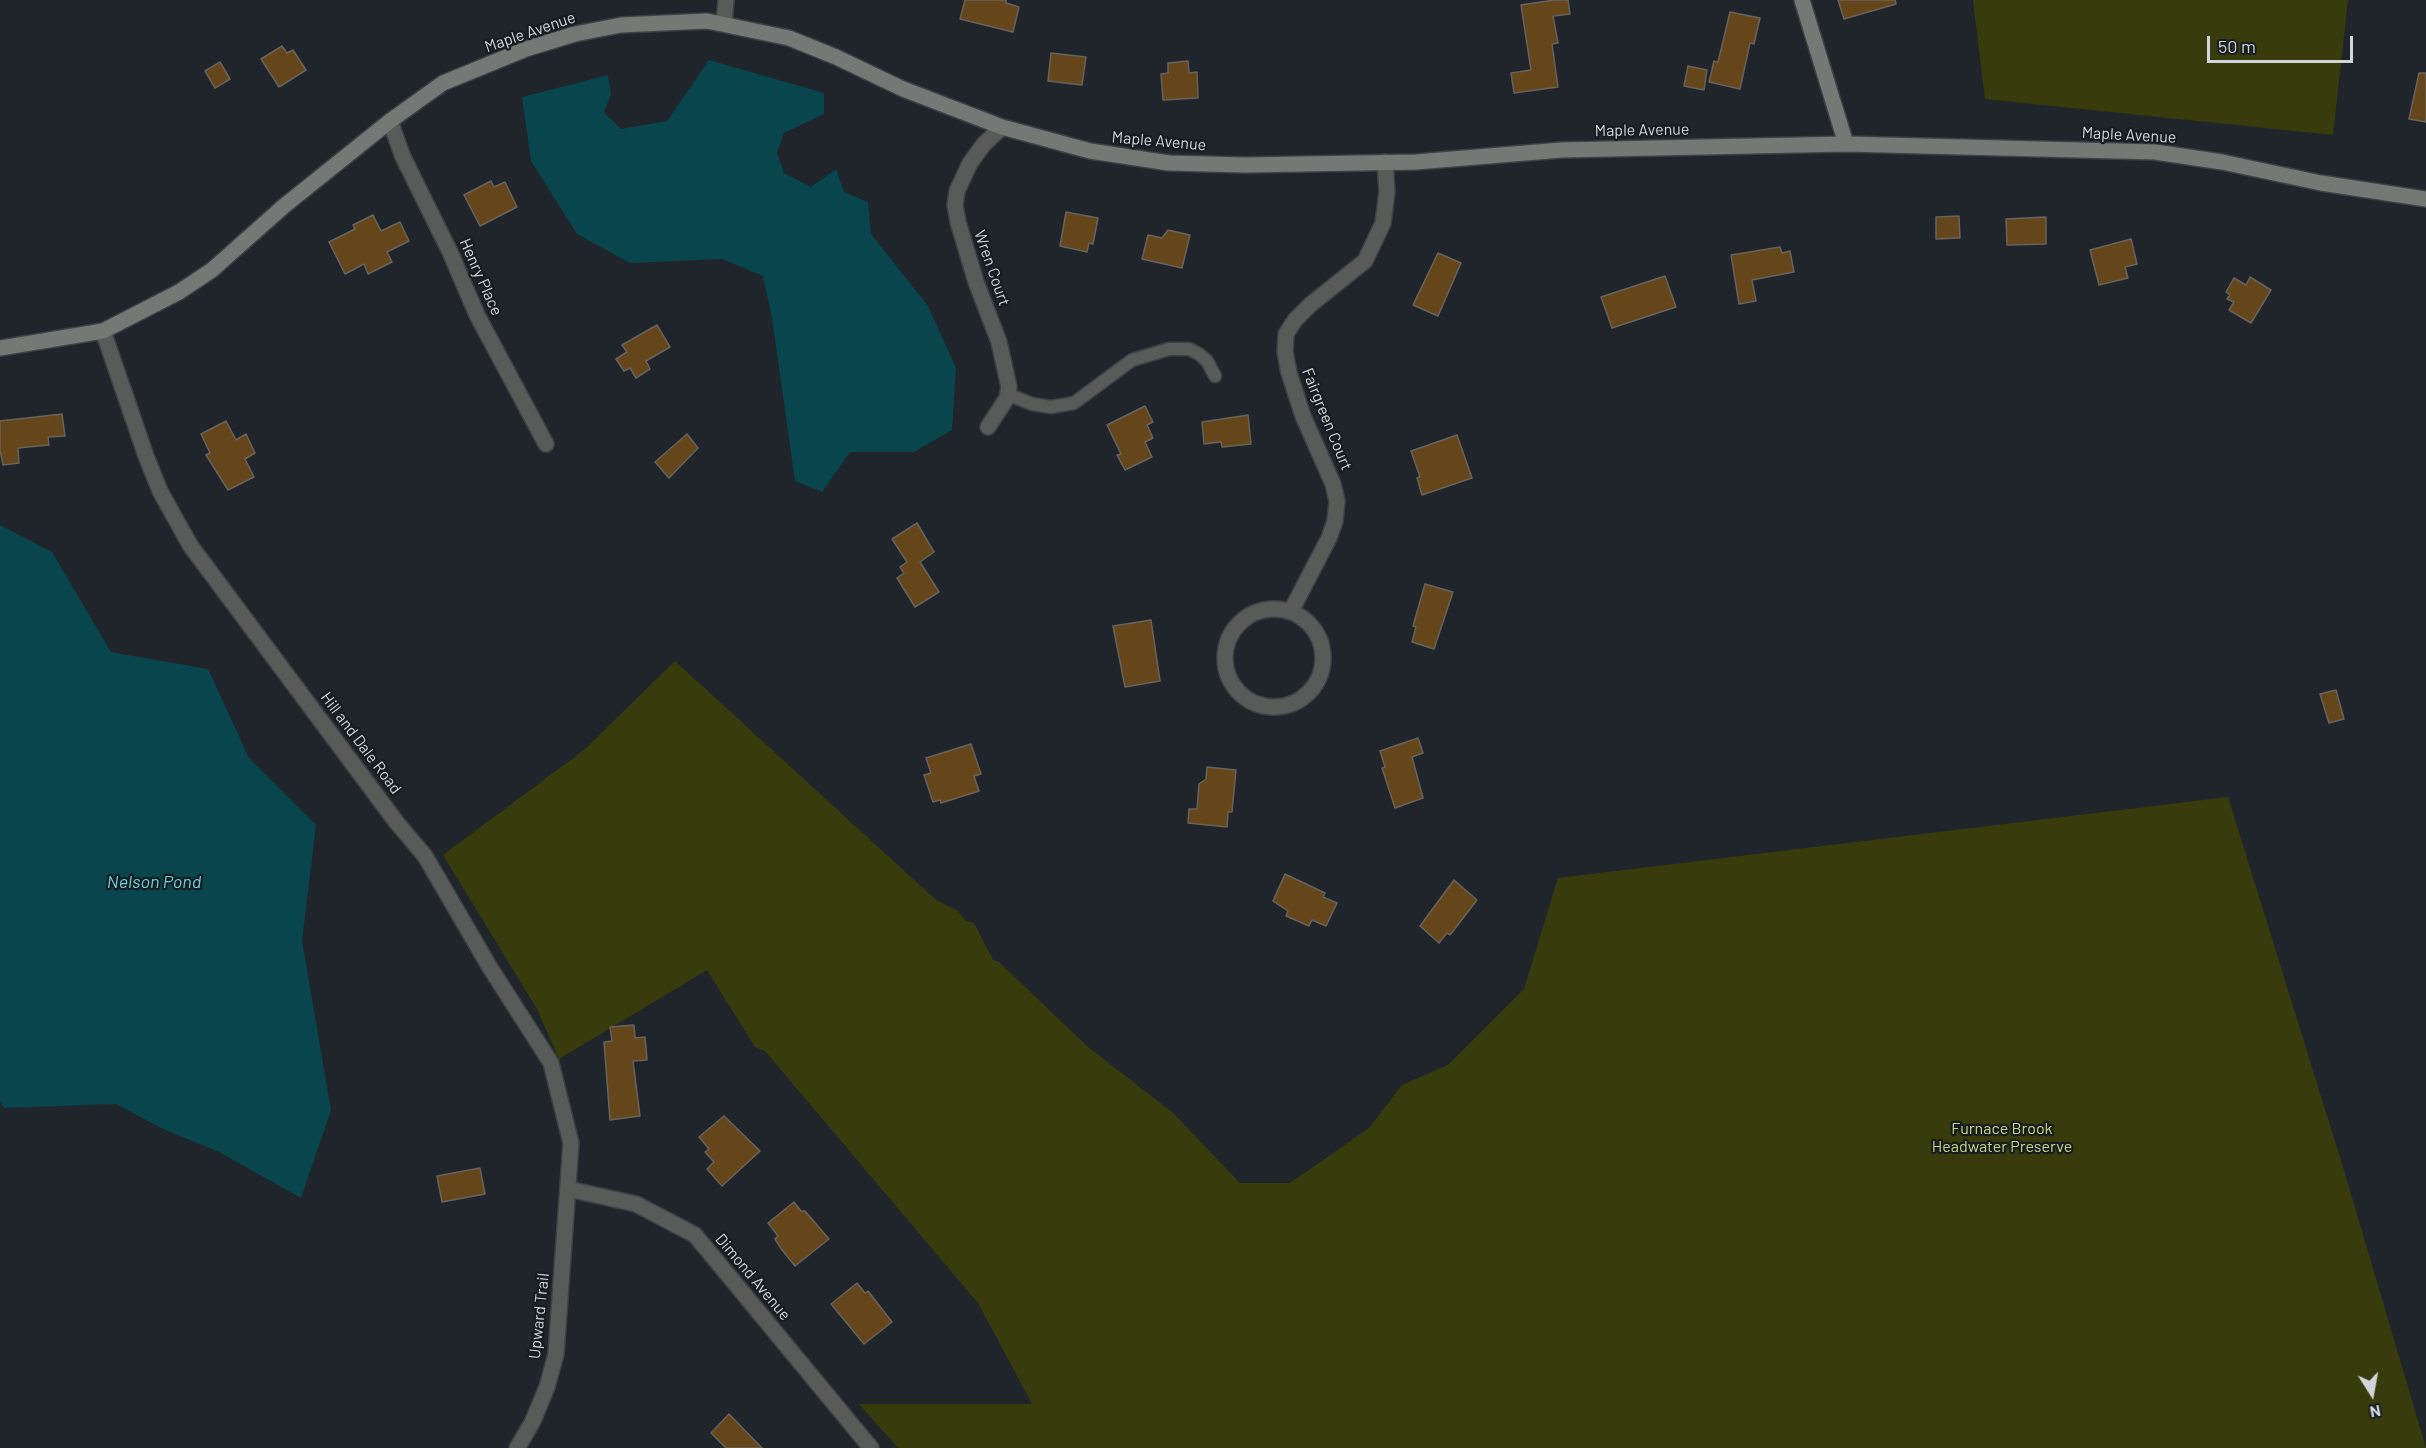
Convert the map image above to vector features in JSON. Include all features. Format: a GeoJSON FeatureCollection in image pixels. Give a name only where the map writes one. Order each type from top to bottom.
{"type":"FeatureCollection","features":[{"type":"Feature","properties":{"kind":"street"},"geometry":{"type":"LineString","coordinates":[[724,24],[726,0]]}},
{"type":"Feature","properties":{"kind":"street"},"geometry":{"type":"LineString","coordinates":[[1802,0],[1846,144]]}},
{"type":"Feature","properties":{"kind":"street","name":"Maple Avenue"},"geometry":{"type":"LineString","coordinates":[[0,348],[104,331],[179,292],[212,270],[284,206],[390,121],[443,83],[526,49],[576,34],[621,25],[707,21],[789,38],[836,57],[903,89],[1002,127],[1090,152],[1169,163],[1245,165],[1385,162],[1562,150],[1846,144],[2155,152],[2222,162],[2321,183],[2426,198]]}},
{"type":"Feature","properties":{"kind":"street","name":"Henry Place"},"geometry":{"type":"LineString","coordinates":[[390,121],[403,157],[450,252],[477,315],[546,444]]}},
{"type":"Feature","properties":{"kind":"street","name":"Wren Court"},"geometry":{"type":"LineString","coordinates":[[1002,127],[984,144],[970,163],[957,191],[955,205],[976,282],[999,342],[1009,387],[1007,394]]}},
{"type":"Feature","properties":{"kind":"street","name":"Fairgreen Court"},"geometry":{"type":"LineString","coordinates":[[1291,611],[1329,538],[1335,521],[1337,501],[1334,484],[1303,416],[1288,373],[1284,352],[1286,334],[1295,320],[1310,305],[1365,261],[1383,223],[1387,192],[1385,162]]}},
{"type":"Feature","properties":{"kind":"street","name":"Hill and Dale Road"},"geometry":{"type":"LineString","coordinates":[[104,331],[160,491],[190,545],[397,823],[425,856],[489,966],[551,1063],[571,1143],[569,1185]]}},
{"type":"Feature","properties":{"kind":"street"},"geometry":{"type":"LineString","coordinates":[[988,427],[1007,394]]}},
{"type":"Feature","properties":{"kind":"street"},"geometry":{"type":"LineString","coordinates":[[1275,608],[1291,611],[1304,618],[1318,635],[1324,656],[1322,670],[1316,684],[1299,700],[1281,706],[1262,706],[1237,691],[1228,677],[1225,661],[1226,645],[1233,630],[1244,618],[1259,610],[1275,608]]}},
{"type":"Feature","properties":{"kind":"street","name":"Upward Trail"},"geometry":{"type":"LineString","coordinates":[[517,1448],[532,1423],[547,1387],[556,1354],[569,1185]]}},
{"type":"Feature","properties":{"kind":"street","name":"Dimond Avenue"},"geometry":{"type":"LineString","coordinates":[[569,1185],[636,1204],[695,1235],[871,1448]]}},
{"type":"Feature","properties":{"kind":"lane"},"geometry":{"type":"LineString","coordinates":[[1007,394],[1032,404],[1051,407],[1074,403],[1085,398],[1132,360],[1169,349],[1189,349],[1199,354],[1215,376]]}},
{"type":"Feature","properties":{"kind":"green space"},"geometry":{"type":"Polygon","coordinates":[[[1973,0],[2348,0],[2333,135],[1985,99],[1973,0]]]}},
{"type":"Feature","properties":{"kind":"green space","name":"Furnace Brook Headwater Preserve"},"geometry":{"type":"Polygon","coordinates":[[[675,661],[936,900],[958,911],[966,921],[974,923],[993,960],[999,962],[1088,1047],[1172,1112],[1240,1183],[1290,1183],[1369,1128],[1402,1085],[1448,1065],[1524,989],[1558,878],[2228,797],[2343,1167],[2426,1448],[898,1448],[859,1404],[1032,1404],[978,1303],[765,1051],[755,1047],[707,970],[559,1059],[537,1009],[443,855],[584,750],[675,661]]]}},
{"type":"Feature","properties":{"kind":"water"},"geometry":{"type":"Polygon","coordinates":[[[709,60],[824,93],[824,114],[784,133],[777,153],[784,173],[811,187],[836,169],[844,192],[868,202],[871,234],[928,306],[956,368],[952,430],[914,452],[850,452],[822,492],[795,481],[772,318],[763,276],[722,259],[630,263],[577,234],[531,161],[522,97],[608,75],[611,94],[604,113],[621,129],[667,121],[709,60]]]}},
{"type":"Feature","properties":{"kind":"water","name":"Nelson Pond"},"geometry":{"type":"Polygon","coordinates":[[[0,525],[52,552],[111,652],[208,669],[249,758],[316,825],[302,941],[331,1110],[301,1198],[219,1152],[163,1129],[116,1104],[4,1108],[0,1101],[0,525]]]}},
{"type":"Feature","properties":{"kind":"building"},"geometry":{"type":"Polygon","coordinates":[[[965,0],[1006,0],[1006,3],[1019,7],[1013,32],[960,19],[965,0]]]}},
{"type":"Feature","properties":{"kind":"building"},"geometry":{"type":"Polygon","coordinates":[[[1568,0],[1570,14],[1553,16],[1558,43],[1552,44],[1558,87],[1514,93],[1511,73],[1531,70],[1521,5],[1568,0]]]}},
{"type":"Feature","properties":{"kind":"building"},"geometry":{"type":"Polygon","coordinates":[[[1838,0],[1895,0],[1896,4],[1844,19],[1838,0]]]}},
{"type":"Feature","properties":{"kind":"building"},"geometry":{"type":"Polygon","coordinates":[[[1730,12],[1760,18],[1754,44],[1750,43],[1740,89],[1709,82],[1714,61],[1718,62],[1730,12]]]}},
{"type":"Feature","properties":{"kind":"building"},"geometry":{"type":"Polygon","coordinates":[[[282,46],[287,53],[293,50],[306,70],[279,87],[261,59],[282,46]]]}},
{"type":"Feature","properties":{"kind":"building"},"geometry":{"type":"Polygon","coordinates":[[[1051,53],[1086,57],[1082,85],[1048,81],[1051,53]]]}},
{"type":"Feature","properties":{"kind":"building"},"geometry":{"type":"Polygon","coordinates":[[[1188,61],[1189,73],[1197,72],[1198,98],[1163,100],[1161,74],[1168,73],[1168,63],[1188,61]]]}},
{"type":"Feature","properties":{"kind":"building"},"geometry":{"type":"Polygon","coordinates":[[[220,62],[230,79],[215,88],[205,71],[220,62]]]}},
{"type":"Feature","properties":{"kind":"building"},"geometry":{"type":"Polygon","coordinates":[[[1688,66],[1707,70],[1704,90],[1684,86],[1688,66]]]}},
{"type":"Feature","properties":{"kind":"building"},"geometry":{"type":"Polygon","coordinates":[[[2419,73],[2426,73],[2426,122],[2409,119],[2419,73]]]}},
{"type":"Feature","properties":{"kind":"building"},"geometry":{"type":"Polygon","coordinates":[[[491,181],[494,187],[505,182],[517,207],[480,226],[464,195],[491,181]]]}},
{"type":"Feature","properties":{"kind":"building"},"geometry":{"type":"Polygon","coordinates":[[[1066,212],[1098,218],[1093,244],[1089,243],[1087,252],[1060,246],[1066,212]]]}},
{"type":"Feature","properties":{"kind":"building"},"geometry":{"type":"Polygon","coordinates":[[[373,215],[381,231],[400,222],[409,241],[387,252],[392,262],[368,274],[364,264],[345,274],[329,242],[355,229],[353,225],[373,215]]]}},
{"type":"Feature","properties":{"kind":"building"},"geometry":{"type":"Polygon","coordinates":[[[1959,216],[1960,238],[1936,239],[1936,217],[1959,216]]]}},
{"type":"Feature","properties":{"kind":"building"},"geometry":{"type":"Polygon","coordinates":[[[2046,217],[2046,244],[2007,245],[2006,219],[2046,217]]]}},
{"type":"Feature","properties":{"kind":"building"},"geometry":{"type":"Polygon","coordinates":[[[1168,230],[1190,235],[1182,268],[1142,259],[1148,235],[1162,238],[1168,230]]]}},
{"type":"Feature","properties":{"kind":"building"},"geometry":{"type":"Polygon","coordinates":[[[2131,239],[2137,264],[2125,267],[2128,278],[2099,285],[2090,250],[2131,239]]]}},
{"type":"Feature","properties":{"kind":"building"},"geometry":{"type":"Polygon","coordinates":[[[1780,247],[1782,253],[1790,251],[1794,272],[1752,280],[1756,301],[1739,304],[1731,255],[1780,247]]]}},
{"type":"Feature","properties":{"kind":"building"},"geometry":{"type":"Polygon","coordinates":[[[1438,253],[1461,263],[1438,316],[1413,305],[1438,253]]]}},
{"type":"Feature","properties":{"kind":"building"},"geometry":{"type":"Polygon","coordinates":[[[1665,276],[1676,307],[1612,328],[1601,297],[1665,276]]]}},
{"type":"Feature","properties":{"kind":"building"},"geometry":{"type":"Polygon","coordinates":[[[2250,277],[2271,290],[2251,323],[2229,310],[2234,302],[2227,299],[2230,295],[2226,292],[2234,278],[2246,285],[2250,277]]]}},
{"type":"Feature","properties":{"kind":"building"},"geometry":{"type":"Polygon","coordinates":[[[657,325],[670,347],[646,361],[650,369],[636,378],[630,368],[624,371],[616,359],[627,352],[622,345],[657,325]]]}},
{"type":"Feature","properties":{"kind":"building"},"geometry":{"type":"Polygon","coordinates":[[[1145,406],[1153,422],[1147,425],[1153,438],[1145,442],[1152,457],[1125,470],[1117,455],[1121,454],[1107,425],[1145,406]]]}},
{"type":"Feature","properties":{"kind":"building"},"geometry":{"type":"Polygon","coordinates":[[[62,414],[65,436],[48,437],[49,445],[18,448],[19,463],[3,465],[0,450],[0,421],[62,414]]]}},
{"type":"Feature","properties":{"kind":"building"},"geometry":{"type":"Polygon","coordinates":[[[1248,415],[1251,444],[1222,447],[1221,442],[1204,444],[1202,422],[1248,415]]]}},
{"type":"Feature","properties":{"kind":"building"},"geometry":{"type":"Polygon","coordinates":[[[226,421],[236,440],[246,434],[255,453],[245,459],[254,477],[228,490],[206,455],[210,453],[201,434],[226,421]]]}},
{"type":"Feature","properties":{"kind":"building"},"geometry":{"type":"Polygon","coordinates":[[[687,434],[698,448],[669,478],[655,462],[687,434]]]}},
{"type":"Feature","properties":{"kind":"building"},"geometry":{"type":"Polygon","coordinates":[[[1457,435],[1472,478],[1422,495],[1417,478],[1420,477],[1411,451],[1457,435]]]}},
{"type":"Feature","properties":{"kind":"building"},"geometry":{"type":"Polygon","coordinates":[[[917,523],[934,552],[920,562],[939,592],[915,607],[897,578],[904,573],[900,567],[907,562],[892,539],[917,523]]]}},
{"type":"Feature","properties":{"kind":"building"},"geometry":{"type":"Polygon","coordinates":[[[1425,584],[1453,592],[1434,649],[1412,642],[1416,627],[1413,626],[1425,584]]]}},
{"type":"Feature","properties":{"kind":"building"},"geometry":{"type":"Polygon","coordinates":[[[1151,620],[1160,681],[1125,687],[1113,626],[1151,620]]]}},
{"type":"Feature","properties":{"kind":"building"},"geometry":{"type":"Polygon","coordinates":[[[2336,690],[2344,719],[2329,723],[2320,694],[2336,690]]]}},
{"type":"Feature","properties":{"kind":"building"},"geometry":{"type":"Polygon","coordinates":[[[1418,738],[1423,753],[1412,757],[1423,798],[1395,808],[1382,768],[1385,767],[1380,751],[1418,738]]]}},
{"type":"Feature","properties":{"kind":"building"},"geometry":{"type":"Polygon","coordinates":[[[971,744],[981,774],[974,776],[979,791],[941,803],[940,800],[933,802],[924,775],[931,773],[926,758],[971,744]]]}},
{"type":"Feature","properties":{"kind":"building"},"geometry":{"type":"Polygon","coordinates":[[[1207,767],[1236,770],[1232,812],[1228,812],[1227,827],[1188,823],[1189,809],[1197,809],[1199,784],[1206,779],[1207,767]]]}},
{"type":"Feature","properties":{"kind":"building"},"geometry":{"type":"Polygon","coordinates":[[[1285,874],[1325,893],[1323,897],[1337,903],[1326,926],[1312,920],[1309,926],[1286,916],[1288,911],[1273,901],[1285,874]]]}},
{"type":"Feature","properties":{"kind":"building"},"geometry":{"type":"Polygon","coordinates":[[[1454,880],[1477,900],[1450,935],[1447,933],[1439,943],[1420,926],[1454,880]]]}},
{"type":"Feature","properties":{"kind":"building"},"geometry":{"type":"Polygon","coordinates":[[[634,1025],[635,1038],[645,1037],[647,1060],[633,1061],[640,1116],[610,1120],[604,1042],[612,1041],[610,1027],[634,1025]]]}},
{"type":"Feature","properties":{"kind":"building"},"geometry":{"type":"Polygon","coordinates":[[[724,1116],[760,1151],[722,1186],[707,1169],[714,1162],[705,1152],[709,1149],[699,1137],[724,1116]]]}},
{"type":"Feature","properties":{"kind":"building"},"geometry":{"type":"Polygon","coordinates":[[[480,1168],[485,1194],[442,1202],[437,1176],[480,1168]]]}},
{"type":"Feature","properties":{"kind":"building"},"geometry":{"type":"Polygon","coordinates":[[[794,1202],[801,1211],[805,1211],[829,1239],[795,1266],[775,1239],[778,1236],[768,1223],[794,1202]]]}},
{"type":"Feature","properties":{"kind":"building"},"geometry":{"type":"Polygon","coordinates":[[[857,1283],[865,1293],[868,1291],[892,1322],[864,1344],[831,1304],[857,1283]]]}},
{"type":"Feature","properties":{"kind":"building"},"geometry":{"type":"Polygon","coordinates":[[[729,1414],[762,1448],[726,1448],[711,1433],[729,1414]]]}}]}
